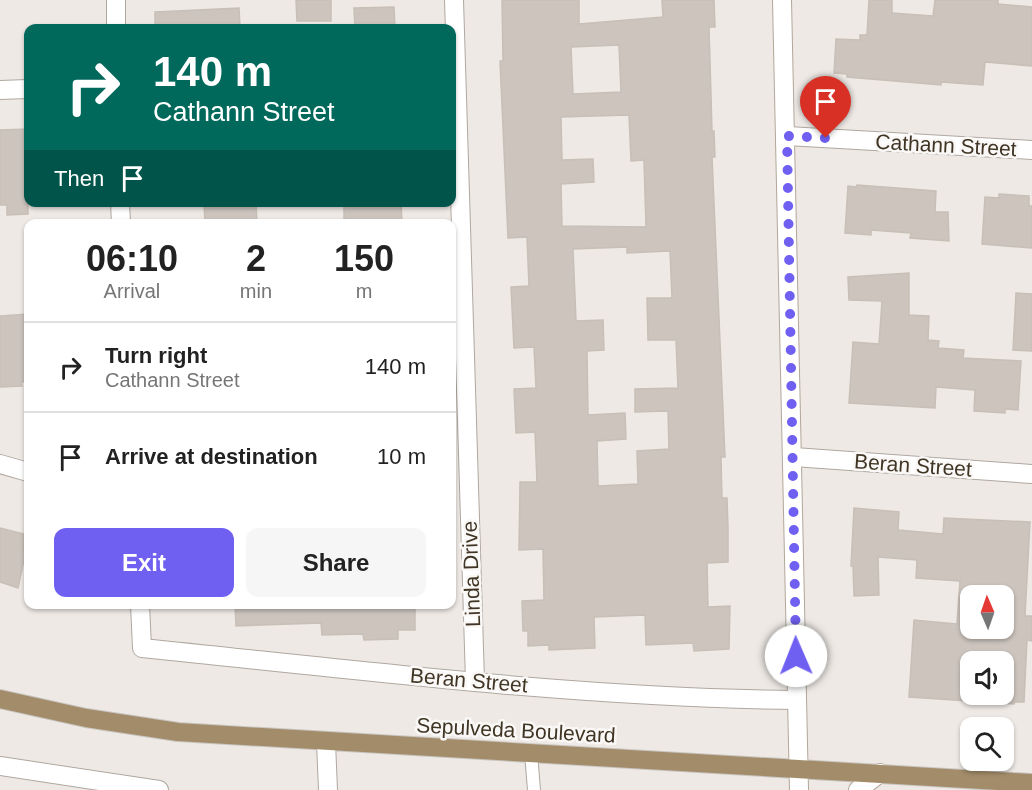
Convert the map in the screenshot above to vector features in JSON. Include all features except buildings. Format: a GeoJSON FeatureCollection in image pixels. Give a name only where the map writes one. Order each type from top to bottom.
{"type":"FeatureCollection","features":[{"type":"Feature","properties":{"kind":"main road","name":"Sepulveda Boulevard"},"geometry":{"type":"LineString","coordinates":[[0,699],[86,718],[178,732],[880,773],[922,783],[1026,785]]}},
{"type":"Feature","properties":{"kind":"street"},"geometry":{"type":"LineString","coordinates":[[116,0],[116,24]]}},
{"type":"Feature","properties":{"kind":"street","name":"Linda Drive"},"geometry":{"type":"LineString","coordinates":[[454,0],[455,24]]}},
{"type":"Feature","properties":{"kind":"street"},"geometry":{"type":"LineString","coordinates":[[782,0],[794,457],[799,790]]}},
{"type":"Feature","properties":{"kind":"street","name":"Linda Drive"},"geometry":{"type":"LineString","coordinates":[[456,68],[474,681]]}},
{"type":"Feature","properties":{"kind":"street"},"geometry":{"type":"LineString","coordinates":[[0,90],[24,89]]}},
{"type":"Feature","properties":{"kind":"street","name":"Cathann Street"},"geometry":{"type":"LineString","coordinates":[[787,136],[1032,150]]}},
{"type":"Feature","properties":{"kind":"street","name":"Beran Street"},"geometry":{"type":"LineString","coordinates":[[794,457],[1032,474]]}},
{"type":"Feature","properties":{"kind":"street"},"geometry":{"type":"LineString","coordinates":[[0,464],[24,471]]}},
{"type":"Feature","properties":{"kind":"street","name":"Beran Street"},"geometry":{"type":"LineString","coordinates":[[140,609],[142,648],[474,681],[734,699],[797,700]]}},
{"type":"Feature","properties":{"kind":"street"},"geometry":{"type":"LineString","coordinates":[[326,742],[328,790]]}},
{"type":"Feature","properties":{"kind":"street"},"geometry":{"type":"LineString","coordinates":[[0,766],[43,782],[159,790]]}},
{"type":"Feature","properties":{"kind":"street"},"geometry":{"type":"LineString","coordinates":[[858,790],[880,773]]}},
{"type":"Feature","properties":{"kind":"lane"},"geometry":{"type":"LineString","coordinates":[[531,753],[534,790]]}},
{"type":"Feature","properties":{"kind":"route"},"geometry":{"type":"LineString","coordinates":[[796,656],[787,136],[826,138]]}}]}
